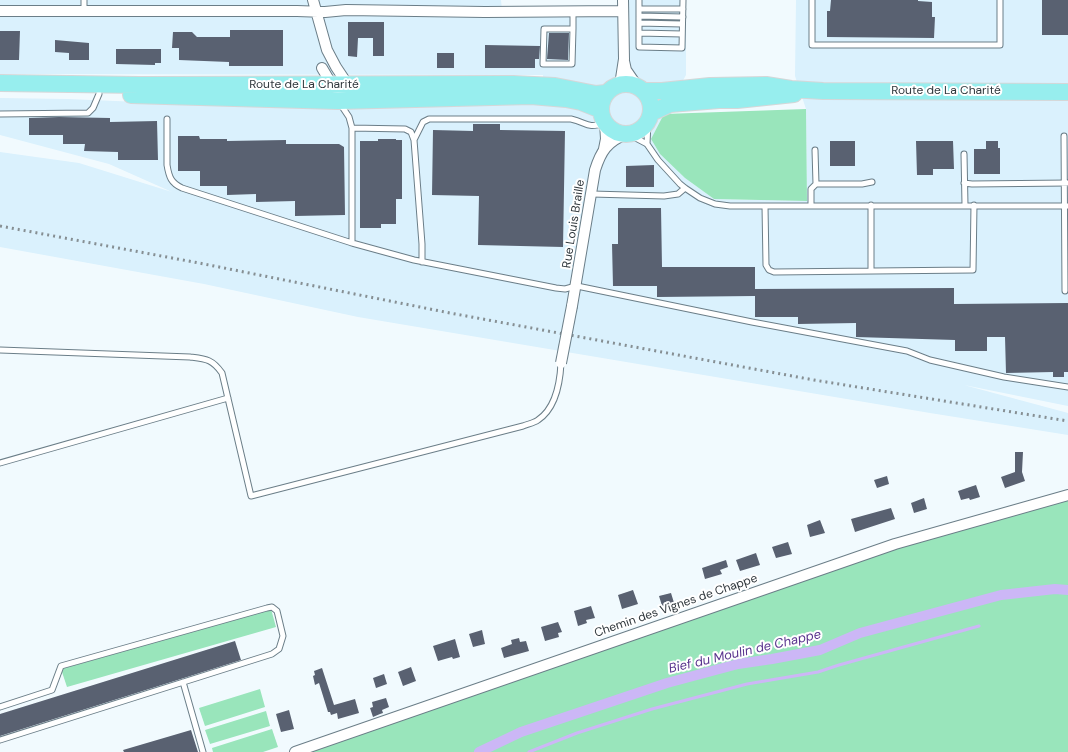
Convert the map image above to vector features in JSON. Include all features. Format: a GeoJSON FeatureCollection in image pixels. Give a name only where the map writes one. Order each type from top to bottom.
{"type":"FeatureCollection","features":[{"type":"Feature","properties":{"kind":"main road","name":"Route de La Charité"},"geometry":{"type":"LineString","coordinates":[[0,83],[308,85],[339,90],[544,85],[596,94],[606,93]]}},
{"type":"Feature","properties":{"kind":"main road"},"geometry":{"type":"LineString","coordinates":[[628,84],[640,89],[650,101],[649,117],[642,128],[634,133],[627,134],[614,131],[603,117],[602,101],[606,93],[612,88],[628,84]]}},
{"type":"Feature","properties":{"kind":"main road","name":"Route de La Charité"},"geometry":{"type":"LineString","coordinates":[[640,89],[662,92],[710,86],[766,85],[791,89],[823,91],[1068,92]]}},
{"type":"Feature","properties":{"kind":"main road","name":"Route de La Charité"},"geometry":{"type":"LineString","coordinates":[[339,90],[357,100],[531,96],[566,99],[581,102],[603,117]]}},
{"type":"Feature","properties":{"kind":"main road"},"geometry":{"type":"LineString","coordinates":[[0,93],[196,97],[200,93],[332,92],[339,90]]}},
{"type":"Feature","properties":{"kind":"main road","name":"Route de La Charité"},"geometry":{"type":"LineString","coordinates":[[649,117],[670,104],[737,100],[823,91]]}},
{"type":"Feature","properties":{"kind":"street"},"geometry":{"type":"LineString","coordinates":[[313,0],[327,50],[336,67],[339,90]]}},
{"type":"Feature","properties":{"kind":"street"},"geometry":{"type":"LineString","coordinates":[[623,0],[624,59],[626,70],[640,89]]}},
{"type":"Feature","properties":{"kind":"street"},"geometry":{"type":"LineString","coordinates":[[0,11],[316,12],[346,10],[623,10]]}},
{"type":"Feature","properties":{"kind":"street"},"geometry":{"type":"LineString","coordinates":[[308,85],[322,68],[327,50]]}},
{"type":"Feature","properties":{"kind":"street"},"geometry":{"type":"LineString","coordinates":[[620,85],[624,59]]}},
{"type":"Feature","properties":{"kind":"street"},"geometry":{"type":"LineString","coordinates":[[322,68],[339,90]]}},
{"type":"Feature","properties":{"kind":"street","name":"Rue Louis Braille"},"geometry":{"type":"LineString","coordinates":[[561,363],[577,286],[595,170],[604,149],[606,139],[603,117]]}},
{"type":"Feature","properties":{"kind":"street","name":"Rue Louis Braille"},"geometry":{"type":"LineString","coordinates":[[604,149],[619,137],[627,134]]}},
{"type":"Feature","properties":{"kind":"street","name":"Chemin des Vignes de Chappe"},"geometry":{"type":"LineString","coordinates":[[295,752],[895,544],[1068,495]]}},
{"type":"Feature","properties":{"kind":"lane"},"geometry":{"type":"LineString","coordinates":[[84,0],[84,11]]}},
{"type":"Feature","properties":{"kind":"lane"},"geometry":{"type":"LineString","coordinates":[[639,0],[639,47],[682,48],[683,0]]}},
{"type":"Feature","properties":{"kind":"lane"},"geometry":{"type":"LineString","coordinates":[[812,0],[812,45],[1000,45],[1000,0]]}},
{"type":"Feature","properties":{"kind":"lane"},"geometry":{"type":"LineString","coordinates":[[639,9],[682,9]]}},
{"type":"Feature","properties":{"kind":"lane"},"geometry":{"type":"LineString","coordinates":[[573,11],[573,29],[572,64],[543,64],[544,29],[573,29]]}},
{"type":"Feature","properties":{"kind":"lane"},"geometry":{"type":"LineString","coordinates":[[639,16],[682,17]]}},
{"type":"Feature","properties":{"kind":"lane"},"geometry":{"type":"LineString","coordinates":[[639,23],[682,24]]}},
{"type":"Feature","properties":{"kind":"lane"},"geometry":{"type":"LineString","coordinates":[[639,33],[682,34]]}},
{"type":"Feature","properties":{"kind":"lane"},"geometry":{"type":"LineString","coordinates":[[339,90],[352,128],[352,242]]}},
{"type":"Feature","properties":{"kind":"lane"},"geometry":{"type":"LineString","coordinates":[[0,114],[88,113],[93,108],[99,94]]}},
{"type":"Feature","properties":{"kind":"lane"},"geometry":{"type":"LineString","coordinates":[[414,140],[423,122],[429,119],[571,119],[594,126],[603,117]]}},
{"type":"Feature","properties":{"kind":"lane"},"geometry":{"type":"LineString","coordinates":[[647,144],[649,117]]}},
{"type":"Feature","properties":{"kind":"lane"},"geometry":{"type":"LineString","coordinates":[[167,119],[167,166],[170,179],[174,185],[352,242],[422,262],[556,288],[565,289],[577,286],[752,322],[907,351],[930,360],[1004,377],[1068,387]]}},
{"type":"Feature","properties":{"kind":"lane"},"geometry":{"type":"LineString","coordinates":[[352,128],[405,129],[410,132],[414,140],[422,262]]}},
{"type":"Feature","properties":{"kind":"lane"},"geometry":{"type":"LineString","coordinates":[[627,134],[647,144],[658,160],[685,188],[700,198],[716,204],[730,206],[1066,206]]}},
{"type":"Feature","properties":{"kind":"lane"},"geometry":{"type":"LineString","coordinates":[[1064,136],[1066,183],[1065,291]]}},
{"type":"Feature","properties":{"kind":"lane"},"geometry":{"type":"LineString","coordinates":[[815,150],[816,184]]}},
{"type":"Feature","properties":{"kind":"lane"},"geometry":{"type":"LineString","coordinates":[[964,154],[965,205]]}},
{"type":"Feature","properties":{"kind":"lane"},"geometry":{"type":"LineString","coordinates":[[811,205],[811,189],[816,184],[862,184],[872,182]]}},
{"type":"Feature","properties":{"kind":"lane"},"geometry":{"type":"LineString","coordinates":[[964,183],[1066,183]]}},
{"type":"Feature","properties":{"kind":"lane"},"geometry":{"type":"LineString","coordinates":[[592,194],[664,196],[678,194],[685,188]]}},
{"type":"Feature","properties":{"kind":"lane"},"geometry":{"type":"LineString","coordinates":[[765,206],[766,265],[769,270],[774,272],[973,270],[974,205]]}},
{"type":"Feature","properties":{"kind":"lane"},"geometry":{"type":"LineString","coordinates":[[871,206],[871,271]]}},
{"type":"Feature","properties":{"kind":"lane"},"geometry":{"type":"LineString","coordinates":[[0,350],[190,357],[205,359],[216,364],[222,373],[251,496],[523,426],[537,420],[548,410],[555,399],[560,378],[561,363]]}},
{"type":"Feature","properties":{"kind":"lane"},"geometry":{"type":"LineString","coordinates":[[0,463],[228,398]]}},
{"type":"Feature","properties":{"kind":"lane"},"geometry":{"type":"LineString","coordinates":[[0,707],[52,690],[61,666],[267,608],[272,607],[277,612],[283,636],[279,649],[272,654],[0,740]]}},
{"type":"Feature","properties":{"kind":"lane"},"geometry":{"type":"LineString","coordinates":[[183,682],[203,752]]}},
{"type":"Feature","properties":{"kind":"shaded area"},"geometry":{"type":"Polygon","coordinates":[[[0,0],[501,0],[502,10],[623,11],[623,0],[686,0],[686,75],[651,139],[660,154],[685,178],[714,199],[807,201],[806,109],[795,76],[796,0],[1068,0],[1068,406],[964,385],[1068,413],[1068,435],[358,317],[204,284],[0,247],[0,152],[79,163],[172,192],[109,164],[0,135],[0,98],[163,103],[454,107],[543,88],[543,75],[0,74],[0,0]]]}},
{"type":"Feature","properties":{"kind":"green space"},"geometry":{"type":"Polygon","coordinates":[[[806,109],[807,201],[714,199],[685,178],[660,154],[651,139],[664,114],[806,109]]]}},
{"type":"Feature","properties":{"kind":"green space"},"geometry":{"type":"Polygon","coordinates":[[[1068,495],[1068,752],[295,752],[895,544],[1068,495]]]}},
{"type":"Feature","properties":{"kind":"green space"},"geometry":{"type":"Polygon","coordinates":[[[271,609],[276,627],[67,687],[61,669],[271,609]]]}},
{"type":"Feature","properties":{"kind":"green space"},"geometry":{"type":"Polygon","coordinates":[[[260,689],[265,707],[205,726],[199,708],[260,689]]]}},
{"type":"Feature","properties":{"kind":"green space"},"geometry":{"type":"Polygon","coordinates":[[[266,711],[270,726],[210,744],[205,730],[266,711]]]}},
{"type":"Feature","properties":{"kind":"green space"},"geometry":{"type":"Polygon","coordinates":[[[272,729],[278,747],[263,752],[213,752],[212,748],[272,729]]]}},
{"type":"Feature","properties":{"kind":"building"},"geometry":{"type":"Polygon","coordinates":[[[831,0],[918,0],[932,2],[932,17],[935,17],[934,38],[827,37],[827,11],[830,11],[831,0]]]}},
{"type":"Feature","properties":{"kind":"building"},"geometry":{"type":"Polygon","coordinates":[[[1042,0],[1068,0],[1068,35],[1042,35],[1042,0]]]}},
{"type":"Feature","properties":{"kind":"building"},"geometry":{"type":"Polygon","coordinates":[[[348,22],[384,22],[384,56],[373,56],[373,38],[358,38],[357,57],[348,56],[348,22]]]}},
{"type":"Feature","properties":{"kind":"building"},"geometry":{"type":"Polygon","coordinates":[[[230,30],[283,30],[283,66],[229,66],[229,62],[179,60],[179,48],[172,48],[173,32],[192,32],[197,37],[230,37],[230,30]]]}},
{"type":"Feature","properties":{"kind":"building"},"geometry":{"type":"Polygon","coordinates":[[[0,31],[20,31],[19,60],[0,60],[0,31]]]}},
{"type":"Feature","properties":{"kind":"building"},"geometry":{"type":"Polygon","coordinates":[[[549,33],[569,33],[568,60],[547,59],[549,33]]]}},
{"type":"Feature","properties":{"kind":"building"},"geometry":{"type":"Polygon","coordinates":[[[55,40],[89,43],[89,60],[69,60],[69,53],[55,52],[55,40]]]}},
{"type":"Feature","properties":{"kind":"building"},"geometry":{"type":"Polygon","coordinates":[[[485,45],[540,46],[539,59],[535,59],[535,68],[485,68],[485,45]]]}},
{"type":"Feature","properties":{"kind":"building"},"geometry":{"type":"Polygon","coordinates":[[[116,49],[161,49],[161,63],[155,63],[155,65],[116,64],[116,49]]]}},
{"type":"Feature","properties":{"kind":"building"},"geometry":{"type":"Polygon","coordinates":[[[437,53],[454,53],[454,68],[437,68],[437,53]]]}},
{"type":"Feature","properties":{"kind":"building"},"geometry":{"type":"Polygon","coordinates":[[[29,118],[110,118],[110,122],[157,121],[158,160],[118,160],[118,152],[84,151],[85,144],[63,144],[63,135],[29,135],[29,118]]]}},
{"type":"Feature","properties":{"kind":"building"},"geometry":{"type":"Polygon","coordinates":[[[473,124],[500,124],[500,130],[565,131],[563,247],[478,245],[479,196],[432,195],[433,130],[473,131],[473,124]]]}},
{"type":"Feature","properties":{"kind":"building"},"geometry":{"type":"Polygon","coordinates":[[[178,136],[199,136],[200,139],[227,139],[227,141],[286,140],[286,144],[339,144],[344,147],[345,215],[295,216],[295,201],[256,202],[256,194],[227,195],[227,186],[200,186],[200,171],[178,171],[178,136]]]}},
{"type":"Feature","properties":{"kind":"building"},"geometry":{"type":"Polygon","coordinates":[[[378,139],[402,140],[402,199],[396,199],[396,224],[381,224],[381,228],[360,228],[360,141],[378,141],[378,139]]]}},
{"type":"Feature","properties":{"kind":"building"},"geometry":{"type":"Polygon","coordinates":[[[830,141],[855,141],[855,166],[830,166],[830,141]]]}},
{"type":"Feature","properties":{"kind":"building"},"geometry":{"type":"Polygon","coordinates":[[[916,141],[953,141],[954,169],[933,169],[933,175],[917,175],[916,141]]]}},
{"type":"Feature","properties":{"kind":"building"},"geometry":{"type":"Polygon","coordinates":[[[986,141],[998,141],[998,148],[1000,148],[1000,174],[974,174],[974,149],[986,149],[986,141]]]}},
{"type":"Feature","properties":{"kind":"building"},"geometry":{"type":"Polygon","coordinates":[[[654,165],[654,187],[626,187],[626,166],[654,165]]]}},
{"type":"Feature","properties":{"kind":"building"},"geometry":{"type":"Polygon","coordinates":[[[618,208],[661,208],[662,267],[755,267],[755,289],[954,288],[954,304],[1068,303],[1068,372],[1064,372],[1064,377],[1053,377],[1053,372],[1006,373],[1005,337],[987,337],[987,351],[955,351],[955,340],[856,337],[856,323],[798,324],[798,317],[755,317],[755,296],[657,297],[657,286],[613,286],[612,244],[618,244],[618,208]]]}},
{"type":"Feature","properties":{"kind":"building"},"geometry":{"type":"Polygon","coordinates":[[[1015,452],[1023,452],[1022,472],[1025,481],[1005,488],[1001,477],[1015,472],[1015,452]]]}},
{"type":"Feature","properties":{"kind":"building"},"geometry":{"type":"Polygon","coordinates":[[[887,476],[889,484],[877,488],[874,480],[887,476]]]}},
{"type":"Feature","properties":{"kind":"building"},"geometry":{"type":"Polygon","coordinates":[[[976,485],[980,497],[970,500],[969,498],[961,500],[958,491],[976,485]]]}},
{"type":"Feature","properties":{"kind":"building"},"geometry":{"type":"Polygon","coordinates":[[[924,498],[927,509],[914,513],[911,503],[924,498]]]}},
{"type":"Feature","properties":{"kind":"building"},"geometry":{"type":"Polygon","coordinates":[[[891,508],[895,519],[855,532],[851,519],[891,508]]]}},
{"type":"Feature","properties":{"kind":"building"},"geometry":{"type":"Polygon","coordinates":[[[820,520],[825,533],[810,537],[807,525],[820,520]]]}},
{"type":"Feature","properties":{"kind":"building"},"geometry":{"type":"Polygon","coordinates":[[[788,542],[792,554],[776,558],[772,547],[788,542]]]}},
{"type":"Feature","properties":{"kind":"building"},"geometry":{"type":"Polygon","coordinates":[[[756,553],[760,565],[740,571],[736,560],[756,553]]]}},
{"type":"Feature","properties":{"kind":"building"},"geometry":{"type":"Polygon","coordinates":[[[726,560],[728,567],[720,570],[722,574],[705,579],[702,568],[726,560]]]}},
{"type":"Feature","properties":{"kind":"building"},"geometry":{"type":"Polygon","coordinates":[[[633,590],[638,604],[622,609],[618,595],[633,590]]]}},
{"type":"Feature","properties":{"kind":"building"},"geometry":{"type":"Polygon","coordinates":[[[671,593],[675,606],[663,609],[659,596],[671,593]]]}},
{"type":"Feature","properties":{"kind":"building"},"geometry":{"type":"Polygon","coordinates":[[[591,606],[595,618],[586,620],[587,623],[578,626],[574,611],[591,606]]]}},
{"type":"Feature","properties":{"kind":"building"},"geometry":{"type":"Polygon","coordinates":[[[558,622],[562,632],[558,633],[559,637],[545,641],[541,627],[558,622]]]}},
{"type":"Feature","properties":{"kind":"building"},"geometry":{"type":"Polygon","coordinates":[[[482,630],[485,644],[473,647],[469,634],[482,630]]]}},
{"type":"Feature","properties":{"kind":"building"},"geometry":{"type":"Polygon","coordinates":[[[519,638],[520,642],[526,641],[529,651],[504,658],[501,648],[512,644],[511,640],[519,638]]]}},
{"type":"Feature","properties":{"kind":"building"},"geometry":{"type":"Polygon","coordinates":[[[455,639],[460,657],[453,659],[452,657],[438,661],[433,646],[455,639]]]}},
{"type":"Feature","properties":{"kind":"building"},"geometry":{"type":"Polygon","coordinates":[[[235,641],[241,660],[0,736],[0,714],[235,641]]]}},
{"type":"Feature","properties":{"kind":"building"},"geometry":{"type":"Polygon","coordinates":[[[411,667],[416,681],[403,686],[398,672],[411,667]]]}},
{"type":"Feature","properties":{"kind":"building"},"geometry":{"type":"Polygon","coordinates":[[[322,668],[334,705],[355,699],[359,713],[338,719],[337,713],[331,715],[330,712],[328,712],[319,683],[315,685],[313,676],[315,675],[314,671],[322,668]]]}},
{"type":"Feature","properties":{"kind":"building"},"geometry":{"type":"Polygon","coordinates":[[[384,674],[387,684],[376,688],[373,678],[384,674]]]}},
{"type":"Feature","properties":{"kind":"building"},"geometry":{"type":"Polygon","coordinates":[[[386,698],[389,707],[382,710],[383,713],[373,717],[370,708],[373,707],[372,702],[386,698]]]}},
{"type":"Feature","properties":{"kind":"building"},"geometry":{"type":"Polygon","coordinates":[[[289,710],[294,729],[281,732],[276,714],[289,710]]]}},
{"type":"Feature","properties":{"kind":"building"},"geometry":{"type":"Polygon","coordinates":[[[191,730],[198,752],[124,752],[123,750],[191,730]]]}},
{"type":"Feature","properties":{"kind":"waterway","name":"Bief du Moulin de Chappe"},"geometry":{"type":"LineString","coordinates":[[479,752],[521,732],[667,683],[738,664],[820,650],[860,633],[1001,595],[1055,589],[1068,590]]}},
{"type":"Feature","properties":{"kind":"waterway"},"geometry":{"type":"LineString","coordinates":[[529,752],[577,733],[652,709],[747,684],[818,672],[979,626]]}},
{"type":"Feature","properties":{"kind":"railway"},"geometry":{"type":"LineString","coordinates":[[0,226],[199,263],[450,313],[814,380],[1068,421]]}}]}
